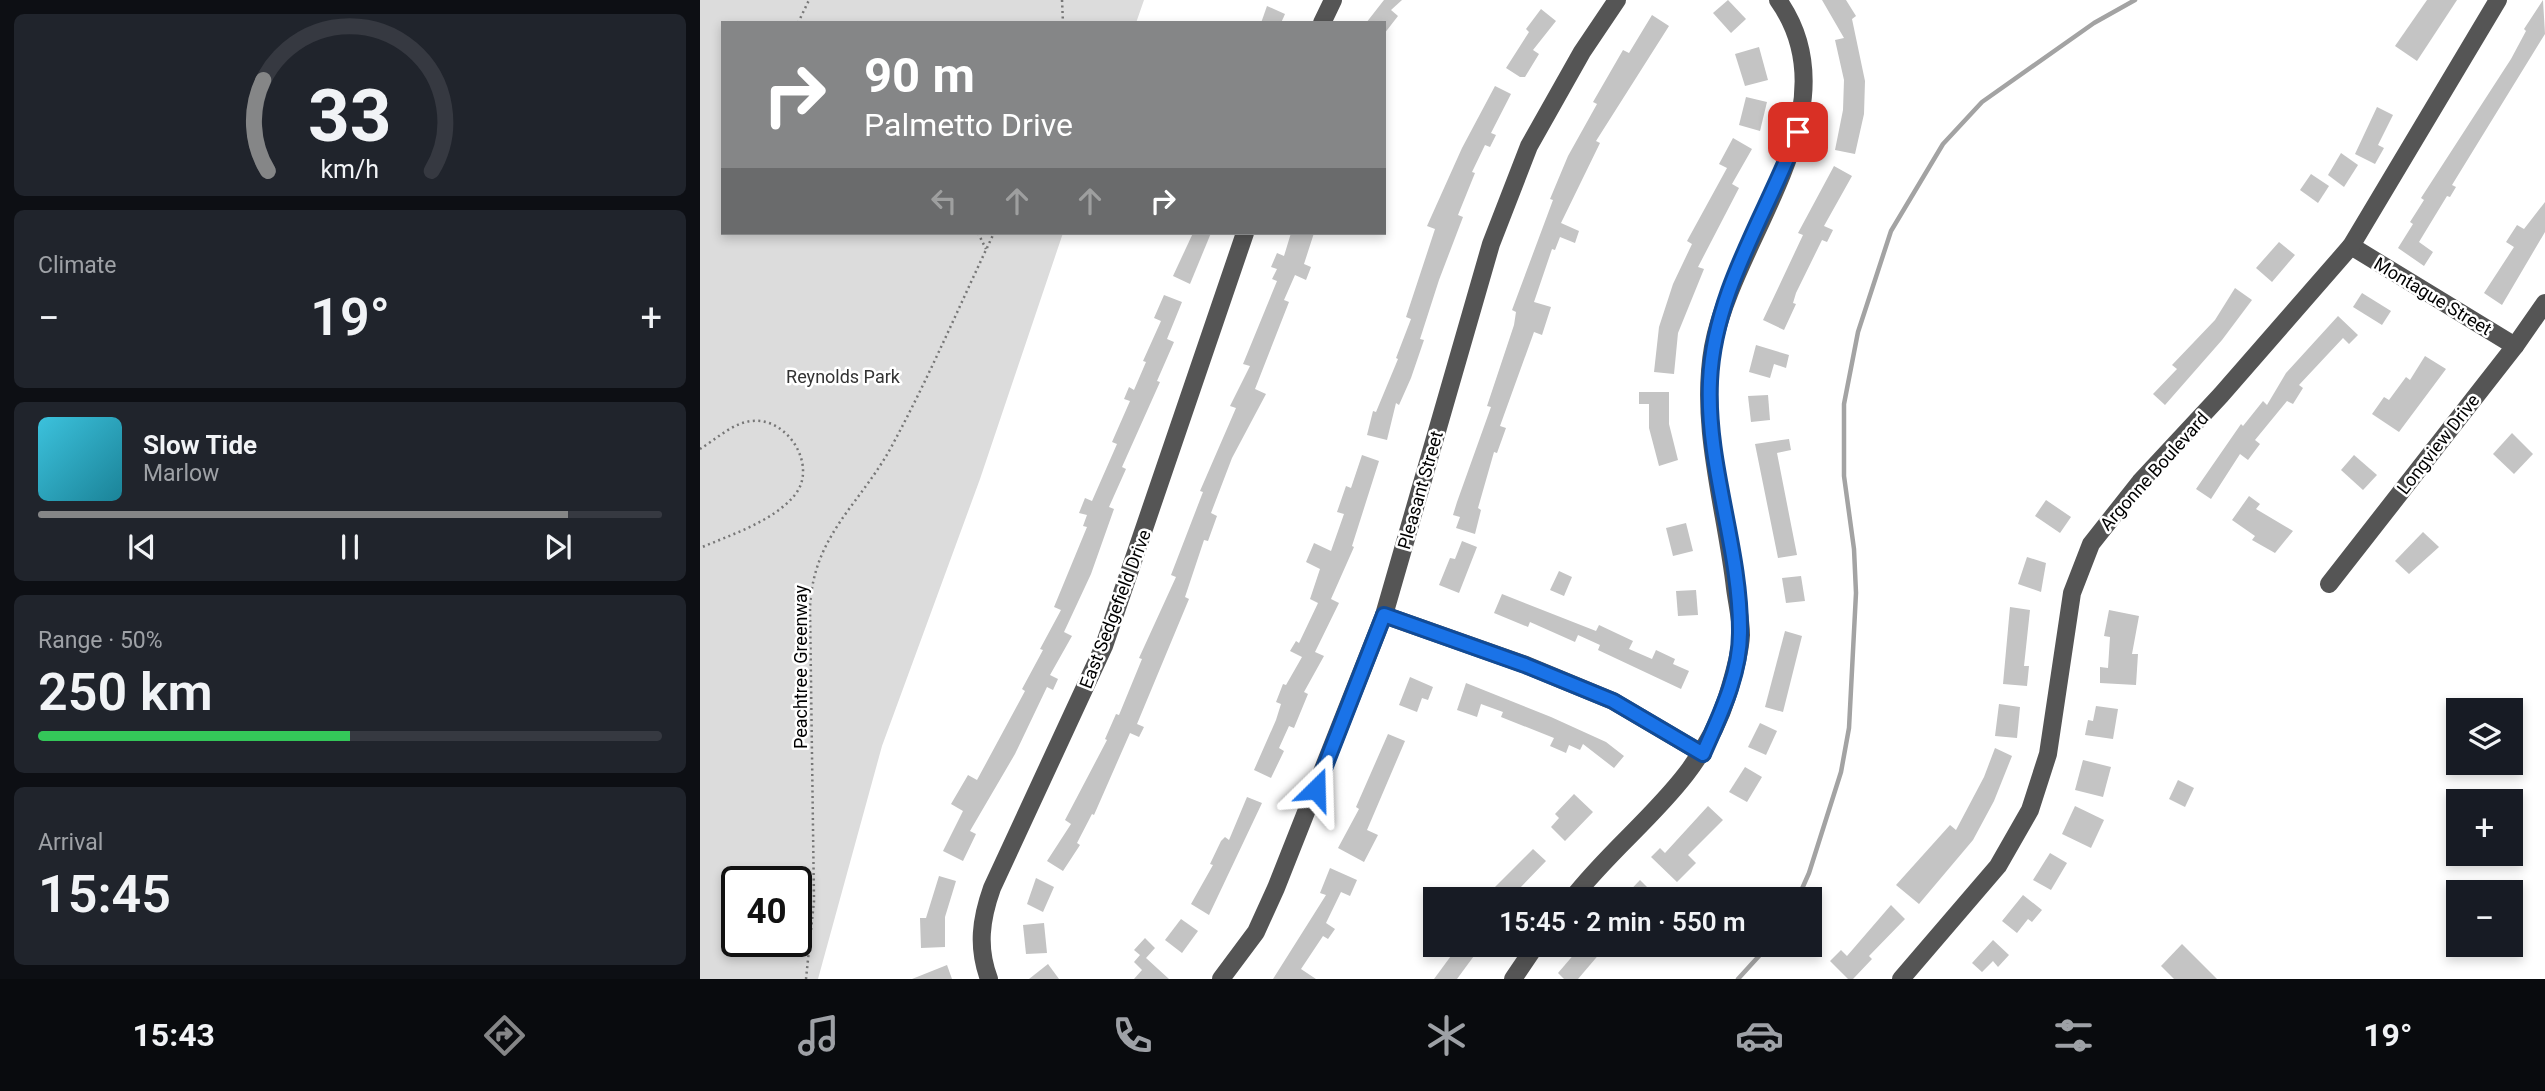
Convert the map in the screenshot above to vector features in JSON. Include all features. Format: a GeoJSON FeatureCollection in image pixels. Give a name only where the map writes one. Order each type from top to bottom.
{"type":"FeatureCollection","features":[{"type":"Feature","properties":{"kind":"street"},"geometry":{"type":"LineString","coordinates":[[1323,21],[1333,0]]}},
{"type":"Feature","properties":{"kind":"street","name":"Pleasant Street"},"geometry":{"type":"LineString","coordinates":[[1221,979],[1256,932],[1276,888],[1384,615],[1491,244],[1529,146],[1582,52],[1617,0]]}},
{"type":"Feature","properties":{"kind":"street"},"geometry":{"type":"LineString","coordinates":[[1583,887],[1653,814],[1703,754],[1727,699],[1741,635],[1711,425],[1713,349],[1728,293],[1787,162],[1803,113],[1804,77],[1798,42],[1778,0]]}},
{"type":"Feature","properties":{"kind":"street","name":"Argonne Boulevard"},"geometry":{"type":"LineString","coordinates":[[1900,979],[1998,866],[2030,810],[2048,754],[2072,593],[2091,544],[2140,482],[2221,395],[2351,246],[2498,0]]}},
{"type":"Feature","properties":{"kind":"street","name":"East Sedgefield Drive"},"geometry":{"type":"LineString","coordinates":[[989,979],[981,936],[992,888],[1104,646],[1244,235]]}},
{"type":"Feature","properties":{"kind":"street","name":"Montague Street"},"geometry":{"type":"LineString","coordinates":[[2351,246],[2515,346]]}},
{"type":"Feature","properties":{"kind":"street","name":"Longview Drive"},"geometry":{"type":"LineString","coordinates":[[2329,584],[2515,346],[2545,303]]}},
{"type":"Feature","properties":{"kind":"street"},"geometry":{"type":"LineString","coordinates":[[1384,615],[1525,665],[1613,701],[1703,754]]}},
{"type":"Feature","properties":{"kind":"street"},"geometry":{"type":"LineString","coordinates":[[1513,979],[1528,957]]}},
{"type":"Feature","properties":{"kind":"path"},"geometry":{"type":"LineString","coordinates":[[799,21],[809,0]]}},
{"type":"Feature","properties":{"kind":"path"},"geometry":{"type":"LineString","coordinates":[[1062,0],[1063,21]]}},
{"type":"Feature","properties":{"kind":"path"},"geometry":{"type":"LineString","coordinates":[[979,235],[986,249]]}},
{"type":"Feature","properties":{"kind":"path","name":"Peachtree Greenway"},"geometry":{"type":"LineString","coordinates":[[806,979],[814,901],[810,608],[813,576],[825,542],[867,488],[896,439],[992,235]]}},
{"type":"Feature","properties":{"kind":"path"},"geometry":{"type":"LineString","coordinates":[[700,449],[740,424],[752,421],[773,423],[792,440],[802,471],[802,484],[795,495],[776,512],[700,548]]}},
{"type":"Feature","properties":{"kind":"green space","name":"Reynolds Park"},"geometry":{"type":"Polygon","coordinates":[[[700,0],[1144,0],[1137,21],[721,21],[721,235],[1062,235],[980,479],[882,746],[818,979],[700,979],[700,0]]]}},
{"type":"Feature","properties":{"kind":"building"},"geometry":{"type":"Polygon","coordinates":[[[1384,0],[1402,0],[1391,10],[1398,16],[1386,31],[1386,21],[1368,21],[1384,0]]]}},
{"type":"Feature","properties":{"kind":"building"},"geometry":{"type":"Polygon","coordinates":[[[1728,0],[1746,19],[1731,33],[1713,13],[1728,0]]]}},
{"type":"Feature","properties":{"kind":"building"},"geometry":{"type":"Polygon","coordinates":[[[1822,0],[1846,0],[1856,16],[1852,19],[1865,81],[1864,114],[1855,154],[1835,150],[1843,110],[1844,80],[1835,40],[1844,38],[1822,0]]]}},
{"type":"Feature","properties":{"kind":"building"},"geometry":{"type":"Polygon","coordinates":[[[2427,0],[2457,0],[2417,61],[2395,46],[2427,0]]]}},
{"type":"Feature","properties":{"kind":"building"},"geometry":{"type":"Polygon","coordinates":[[[2543,0],[2545,34],[2452,185],[2456,187],[2450,197],[2447,196],[2419,242],[2433,252],[2424,266],[2398,248],[2413,224],[2410,222],[2424,200],[2421,198],[2511,59],[2526,31],[2524,29],[2543,0]]]}},
{"type":"Feature","properties":{"kind":"building"},"geometry":{"type":"Polygon","coordinates":[[[1267,6],[1285,14],[1282,21],[1262,21],[1267,6]]]}},
{"type":"Feature","properties":{"kind":"building"},"geometry":{"type":"Polygon","coordinates":[[[1541,9],[1556,21],[1533,50],[1539,54],[1525,77],[1520,77],[1506,68],[1529,32],[1526,29],[1541,9]]]}},
{"type":"Feature","properties":{"kind":"building"},"geometry":{"type":"Polygon","coordinates":[[[1652,15],[1669,26],[1596,141],[1600,143],[1561,223],[1579,231],[1575,243],[1560,237],[1555,250],[1552,249],[1534,302],[1551,307],[1542,335],[1534,332],[1500,426],[1506,428],[1497,453],[1494,452],[1478,508],[1481,510],[1475,534],[1456,528],[1460,517],[1453,515],[1491,407],[1487,406],[1514,325],[1516,312],[1512,310],[1553,200],[1550,199],[1568,156],[1597,104],[1593,102],[1623,50],[1629,53],[1652,15]]]}},
{"type":"Feature","properties":{"kind":"building"},"geometry":{"type":"Polygon","coordinates":[[[1759,47],[1768,80],[1745,86],[1735,54],[1759,47]]]}},
{"type":"Feature","properties":{"kind":"building"},"geometry":{"type":"Polygon","coordinates":[[[1495,86],[1511,94],[1491,133],[1496,135],[1490,147],[1485,145],[1472,172],[1475,173],[1458,215],[1463,217],[1439,280],[1411,378],[1399,405],[1396,403],[1387,440],[1367,435],[1373,411],[1376,412],[1398,359],[1396,358],[1411,319],[1406,317],[1435,229],[1427,226],[1462,148],[1495,86]]]}},
{"type":"Feature","properties":{"kind":"building"},"geometry":{"type":"Polygon","coordinates":[[[1746,97],[1767,102],[1760,131],[1739,125],[1746,97]]]}},
{"type":"Feature","properties":{"kind":"building"},"geometry":{"type":"Polygon","coordinates":[[[2377,107],[2393,115],[2378,145],[2384,148],[2375,164],[2355,154],[2377,107]]]}},
{"type":"Feature","properties":{"kind":"building"},"geometry":{"type":"Polygon","coordinates":[[[1733,138],[1752,149],[1732,184],[1739,188],[1698,267],[1704,269],[1678,333],[1674,374],[1654,372],[1659,327],[1673,284],[1692,244],[1687,241],[1727,168],[1719,164],[1733,138]]]}},
{"type":"Feature","properties":{"kind":"building"},"geometry":{"type":"Polygon","coordinates":[[[2341,153],[2358,165],[2344,187],[2328,175],[2341,153]]]}},
{"type":"Feature","properties":{"kind":"building"},"geometry":{"type":"Polygon","coordinates":[[[1834,166],[1852,176],[1824,226],[1833,230],[1827,242],[1822,240],[1796,293],[1793,303],[1796,304],[1784,330],[1763,320],[1803,235],[1798,233],[1834,166]]]}},
{"type":"Feature","properties":{"kind":"building"},"geometry":{"type":"Polygon","coordinates":[[[2311,174],[2329,186],[2318,203],[2300,190],[2311,174]]]}},
{"type":"Feature","properties":{"kind":"building"},"geometry":{"type":"Polygon","coordinates":[[[2545,202],[2545,232],[2502,305],[2484,293],[2514,247],[2506,242],[2517,225],[2524,229],[2545,202]]]}},
{"type":"Feature","properties":{"kind":"building"},"geometry":{"type":"Polygon","coordinates":[[[1192,235],[1210,235],[1190,284],[1173,276],[1192,235]]]}},
{"type":"Feature","properties":{"kind":"building"},"geometry":{"type":"Polygon","coordinates":[[[1290,235],[1313,235],[1304,264],[1311,267],[1306,280],[1295,275],[1284,300],[1289,302],[1255,389],[1266,394],[1232,458],[1211,513],[1217,516],[1208,541],[1204,540],[1185,597],[1189,599],[1137,724],[1144,727],[1139,737],[1130,733],[1094,815],[1092,814],[1077,843],[1080,845],[1063,871],[1047,861],[1071,824],[1065,820],[1107,740],[1105,739],[1116,714],[1119,715],[1142,659],[1139,658],[1176,577],[1171,575],[1203,492],[1200,491],[1236,408],[1230,406],[1250,366],[1243,364],[1277,281],[1272,279],[1277,269],[1271,267],[1277,253],[1284,256],[1290,235]]]}},
{"type":"Feature","properties":{"kind":"building"},"geometry":{"type":"Polygon","coordinates":[[[2279,242],[2295,255],[2272,282],[2256,268],[2279,242]]]}},
{"type":"Feature","properties":{"kind":"building"},"geometry":{"type":"Polygon","coordinates":[[[2235,288],[2252,300],[2222,340],[2165,405],[2153,394],[2177,369],[2172,365],[2215,320],[2235,288]]]}},
{"type":"Feature","properties":{"kind":"building"},"geometry":{"type":"Polygon","coordinates":[[[2362,293],[2391,311],[2382,325],[2353,307],[2362,293]]]}},
{"type":"Feature","properties":{"kind":"building"},"geometry":{"type":"Polygon","coordinates":[[[1164,295],[1182,302],[1167,339],[1174,342],[1157,381],[1160,382],[1122,467],[1126,469],[1109,507],[1114,509],[1091,574],[1064,632],[1072,636],[1050,675],[1058,679],[1053,690],[1047,687],[1015,754],[970,831],[976,834],[963,861],[943,851],[963,811],[951,804],[968,775],[977,780],[1025,691],[1022,689],[1061,610],[1054,607],[1087,527],[1083,526],[1087,515],[1079,513],[1085,498],[1092,501],[1117,444],[1112,442],[1130,401],[1124,399],[1129,387],[1134,390],[1146,362],[1143,361],[1161,321],[1154,318],[1164,295]]]}},
{"type":"Feature","properties":{"kind":"building"},"geometry":{"type":"Polygon","coordinates":[[[2338,316],[2358,335],[2349,344],[2343,338],[2299,385],[2303,388],[2293,404],[2287,401],[2255,440],[2260,444],[2248,460],[2240,454],[2211,499],[2196,489],[2241,424],[2243,426],[2263,401],[2267,405],[2286,373],[2338,316]]]}},
{"type":"Feature","properties":{"kind":"building"},"geometry":{"type":"Polygon","coordinates":[[[1756,345],[1789,355],[1786,368],[1774,364],[1770,378],[1749,372],[1756,345]]]}},
{"type":"Feature","properties":{"kind":"building"},"geometry":{"type":"Polygon","coordinates":[[[2425,356],[2446,369],[2399,432],[2372,414],[2384,397],[2389,400],[2406,377],[2410,380],[2425,356]]]}},
{"type":"Feature","properties":{"kind":"building"},"geometry":{"type":"Polygon","coordinates":[[[1639,392],[1669,392],[1669,424],[1678,460],[1659,466],[1649,428],[1649,404],[1639,404],[1639,392]]]}},
{"type":"Feature","properties":{"kind":"building"},"geometry":{"type":"Polygon","coordinates":[[[1768,395],[1770,420],[1751,422],[1748,396],[1768,395]]]}},
{"type":"Feature","properties":{"kind":"building"},"geometry":{"type":"Polygon","coordinates":[[[2512,433],[2533,454],[2514,474],[2493,454],[2512,433]]]}},
{"type":"Feature","properties":{"kind":"building"},"geometry":{"type":"Polygon","coordinates":[[[1789,439],[1791,450],[1777,453],[1797,555],[1778,558],[1755,444],[1789,439]]]}},
{"type":"Feature","properties":{"kind":"building"},"geometry":{"type":"Polygon","coordinates":[[[1362,455],[1379,461],[1352,546],[1354,547],[1331,599],[1339,603],[1315,652],[1324,656],[1304,692],[1308,694],[1294,728],[1289,726],[1279,748],[1284,751],[1271,778],[1254,770],[1276,720],[1281,704],[1276,702],[1283,684],[1286,685],[1302,657],[1290,651],[1296,641],[1299,643],[1318,603],[1310,599],[1320,569],[1306,562],[1314,543],[1331,551],[1344,514],[1337,512],[1346,486],[1351,488],[1362,455]]]}},
{"type":"Feature","properties":{"kind":"building"},"geometry":{"type":"Polygon","coordinates":[[[2354,455],[2377,475],[2363,490],[2341,470],[2354,455]]]}},
{"type":"Feature","properties":{"kind":"building"},"geometry":{"type":"Polygon","coordinates":[[[2249,496],[2260,504],[2256,509],[2293,531],[2275,553],[2252,540],[2255,536],[2232,520],[2249,496]]]}},
{"type":"Feature","properties":{"kind":"building"},"geometry":{"type":"Polygon","coordinates":[[[2046,500],[2071,517],[2060,533],[2035,516],[2046,500]]]}},
{"type":"Feature","properties":{"kind":"building"},"geometry":{"type":"Polygon","coordinates":[[[1686,523],[1693,551],[1673,556],[1666,528],[1686,523]]]}},
{"type":"Feature","properties":{"kind":"building"},"geometry":{"type":"Polygon","coordinates":[[[2423,532],[2439,547],[2409,574],[2395,561],[2423,532]]]}},
{"type":"Feature","properties":{"kind":"building"},"geometry":{"type":"Polygon","coordinates":[[[1462,541],[1477,547],[1459,593],[1439,585],[1450,558],[1455,559],[1462,541]]]}},
{"type":"Feature","properties":{"kind":"building"},"geometry":{"type":"Polygon","coordinates":[[[2027,557],[2046,563],[2041,592],[2018,584],[2027,557]]]}},
{"type":"Feature","properties":{"kind":"building"},"geometry":{"type":"Polygon","coordinates":[[[1559,571],[1572,577],[1564,596],[1550,590],[1559,571]]]}},
{"type":"Feature","properties":{"kind":"building"},"geometry":{"type":"Polygon","coordinates":[[[1801,576],[1805,601],[1786,603],[1782,578],[1801,576]]]}},
{"type":"Feature","properties":{"kind":"building"},"geometry":{"type":"Polygon","coordinates":[[[1696,590],[1698,615],[1678,616],[1676,591],[1696,590]]]}},
{"type":"Feature","properties":{"kind":"building"},"geometry":{"type":"Polygon","coordinates":[[[1502,594],[1596,631],[1599,625],[1633,641],[1629,649],[1652,659],[1656,650],[1675,659],[1673,664],[1689,671],[1681,689],[1598,650],[1600,645],[1578,635],[1575,642],[1530,622],[1528,627],[1494,613],[1502,594]]]}},
{"type":"Feature","properties":{"kind":"building"},"geometry":{"type":"Polygon","coordinates":[[[2010,607],[2030,610],[2024,666],[2029,666],[2027,686],[2003,684],[2010,607]]]}},
{"type":"Feature","properties":{"kind":"building"},"geometry":{"type":"Polygon","coordinates":[[[2109,610],[2139,616],[2132,654],[2138,654],[2136,685],[2100,683],[2100,667],[2108,668],[2110,637],[2104,636],[2109,610]]]}},
{"type":"Feature","properties":{"kind":"building"},"geometry":{"type":"Polygon","coordinates":[[[1785,631],[1802,636],[1783,712],[1765,707],[1785,631]]]}},
{"type":"Feature","properties":{"kind":"building"},"geometry":{"type":"Polygon","coordinates":[[[1410,677],[1433,687],[1428,700],[1422,698],[1417,712],[1399,705],[1410,677]]]}},
{"type":"Feature","properties":{"kind":"building"},"geometry":{"type":"Polygon","coordinates":[[[1466,683],[1606,742],[1624,756],[1614,768],[1583,744],[1580,750],[1569,745],[1566,753],[1550,746],[1554,738],[1501,717],[1503,712],[1481,704],[1477,717],[1457,710],[1466,683]]]}},
{"type":"Feature","properties":{"kind":"building"},"geometry":{"type":"Polygon","coordinates":[[[1999,704],[2020,707],[2017,738],[1995,736],[1999,704]]]}},
{"type":"Feature","properties":{"kind":"building"},"geometry":{"type":"Polygon","coordinates":[[[2096,706],[2118,709],[2113,739],[2085,735],[2088,720],[2093,721],[2096,706]]]}},
{"type":"Feature","properties":{"kind":"building"},"geometry":{"type":"Polygon","coordinates":[[[1760,723],[1777,731],[1766,755],[1748,747],[1760,723]]]}},
{"type":"Feature","properties":{"kind":"building"},"geometry":{"type":"Polygon","coordinates":[[[1388,734],[1405,741],[1367,830],[1378,835],[1364,862],[1338,848],[1359,809],[1356,807],[1388,734]]]}},
{"type":"Feature","properties":{"kind":"building"},"geometry":{"type":"Polygon","coordinates":[[[1995,748],[2012,756],[1994,801],[1973,840],[1919,904],[1896,885],[1950,825],[1956,830],[1984,777],[1995,748]]]}},
{"type":"Feature","properties":{"kind":"building"},"geometry":{"type":"Polygon","coordinates":[[[2083,760],[2111,767],[2103,797],[2075,790],[2083,760]]]}},
{"type":"Feature","properties":{"kind":"building"},"geometry":{"type":"Polygon","coordinates":[[[1745,767],[1762,777],[1747,802],[1729,792],[1745,767]]]}},
{"type":"Feature","properties":{"kind":"building"},"geometry":{"type":"Polygon","coordinates":[[[2178,780],[2194,788],[2185,807],[2169,799],[2178,780]]]}},
{"type":"Feature","properties":{"kind":"building"},"geometry":{"type":"Polygon","coordinates":[[[1574,794],[1593,812],[1565,841],[1551,827],[1559,818],[1555,814],[1574,794]]]}},
{"type":"Feature","properties":{"kind":"building"},"geometry":{"type":"Polygon","coordinates":[[[1247,797],[1262,803],[1209,915],[1191,904],[1213,865],[1210,864],[1221,841],[1225,837],[1229,840],[1247,797]]]}},
{"type":"Feature","properties":{"kind":"building"},"geometry":{"type":"Polygon","coordinates":[[[1708,806],[1723,820],[1688,855],[1696,863],[1677,882],[1651,857],[1660,848],[1665,853],[1708,806]]]}},
{"type":"Feature","properties":{"kind":"building"},"geometry":{"type":"Polygon","coordinates":[[[2075,806],[2104,820],[2091,848],[2062,834],[2075,806]]]}},
{"type":"Feature","properties":{"kind":"building"},"geometry":{"type":"Polygon","coordinates":[[[1533,849],[1546,861],[1521,887],[1495,887],[1533,849]]]}},
{"type":"Feature","properties":{"kind":"building"},"geometry":{"type":"Polygon","coordinates":[[[2050,853],[2067,863],[2051,890],[2033,880],[2050,853]]]}},
{"type":"Feature","properties":{"kind":"building"},"geometry":{"type":"Polygon","coordinates":[[[1330,868],[1357,880],[1350,896],[1341,892],[1326,923],[1335,929],[1328,939],[1323,936],[1301,969],[1316,979],[1273,979],[1326,895],[1320,893],[1330,868]]]}},
{"type":"Feature","properties":{"kind":"building"},"geometry":{"type":"Polygon","coordinates":[[[939,876],[956,881],[945,917],[945,947],[921,948],[920,918],[926,918],[939,876]]]}},
{"type":"Feature","properties":{"kind":"building"},"geometry":{"type":"Polygon","coordinates":[[[1036,878],[1054,887],[1043,912],[1027,904],[1036,878]]]}},
{"type":"Feature","properties":{"kind":"building"},"geometry":{"type":"Polygon","coordinates":[[[1640,880],[1647,887],[1633,887],[1640,880]]]}},
{"type":"Feature","properties":{"kind":"building"},"geometry":{"type":"Polygon","coordinates":[[[2023,895],[2042,910],[2032,922],[2028,919],[2017,933],[2002,921],[2023,895]]]}},
{"type":"Feature","properties":{"kind":"building"},"geometry":{"type":"Polygon","coordinates":[[[1891,905],[1905,919],[1869,956],[1872,959],[1853,979],[1848,979],[1830,961],[1841,950],[1847,956],[1891,905]]]}},
{"type":"Feature","properties":{"kind":"building"},"geometry":{"type":"Polygon","coordinates":[[[1181,919],[1198,931],[1182,953],[1165,940],[1181,919]]]}},
{"type":"Feature","properties":{"kind":"building"},"geometry":{"type":"Polygon","coordinates":[[[1044,923],[1047,953],[1026,954],[1023,925],[1044,923]]]}},
{"type":"Feature","properties":{"kind":"building"},"geometry":{"type":"Polygon","coordinates":[[[1145,938],[1155,948],[1146,958],[1169,979],[1134,979],[1142,970],[1134,962],[1140,955],[1134,950],[1145,938]]]}},
{"type":"Feature","properties":{"kind":"building"},"geometry":{"type":"Polygon","coordinates":[[[1993,940],[2009,955],[1998,967],[1993,961],[1982,972],[1972,963],[1993,940]]]}},
{"type":"Feature","properties":{"kind":"building"},"geometry":{"type":"Polygon","coordinates":[[[2182,944],[2217,979],[2174,979],[2161,966],[2182,944]]]}},
{"type":"Feature","properties":{"kind":"building"},"geometry":{"type":"Polygon","coordinates":[[[1450,957],[1473,957],[1457,979],[1434,979],[1450,957]]]}},
{"type":"Feature","properties":{"kind":"building"},"geometry":{"type":"Polygon","coordinates":[[[1572,957],[1597,957],[1578,979],[1564,979],[1558,973],[1572,957]]]}},
{"type":"Feature","properties":{"kind":"building"},"geometry":{"type":"Polygon","coordinates":[[[1048,964],[1059,979],[1029,979],[1048,964]]]}},
{"type":"Feature","properties":{"kind":"building"},"geometry":{"type":"Polygon","coordinates":[[[947,965],[952,979],[912,979],[947,965]]]}},
{"type":"Feature","properties":{"kind":"waterway"},"geometry":{"type":"LineString","coordinates":[[1803,887],[1841,772],[1849,728],[1856,593],[1854,549],[1844,476],[1844,404],[1858,332],[1891,231],[1943,144],[1982,102],[2094,23],[2135,0]]}},
{"type":"Feature","properties":{"kind":"waterway"},"geometry":{"type":"LineString","coordinates":[[1738,979],[1758,957]]}},
{"type":"Feature","properties":{"kind":"route"},"geometry":{"type":"LineString","coordinates":[[1316,789],[1384,615],[1525,665],[1613,701],[1703,754],[1727,699],[1741,635],[1729,536],[1713,446],[1710,414],[1713,349],[1728,293],[1798,132]]}}]}
